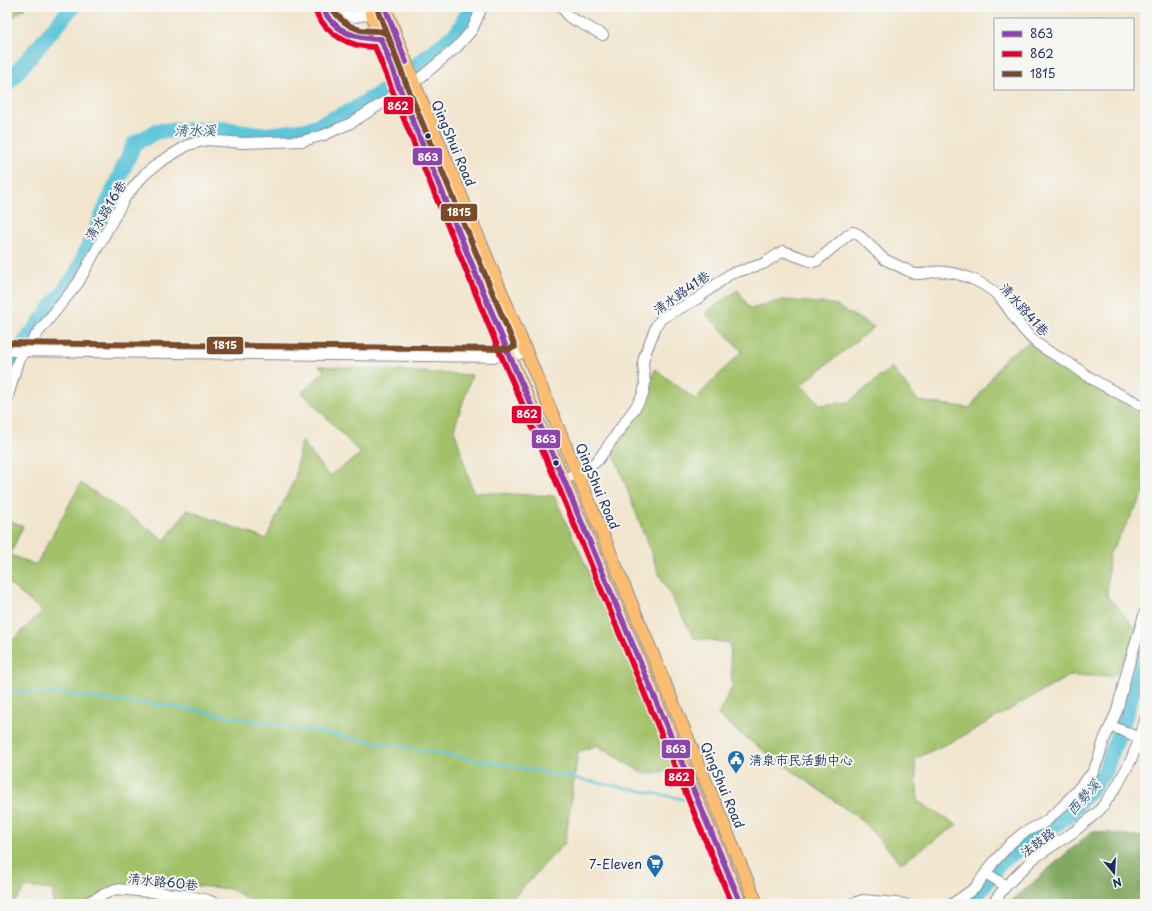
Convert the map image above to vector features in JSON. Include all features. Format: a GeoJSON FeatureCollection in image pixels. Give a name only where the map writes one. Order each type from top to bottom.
{"type":"FeatureCollection","features":[{"type":"Feature","properties":{"kind":"main road","name":"QingShui Road"},"geometry":{"type":"LineString","coordinates":[[385,8],[526,352],[757,904]]}},
{"type":"Feature","properties":{"kind":"main road"},"geometry":{"type":"LineString","coordinates":[[370,11],[510,357],[563,478],[741,904]]}},
{"type":"Feature","properties":{"kind":"street"},"geometry":{"type":"LineString","coordinates":[[322,7],[333,23],[345,33],[361,38],[381,39]]}},
{"type":"Feature","properties":{"kind":"street"},"geometry":{"type":"LineString","coordinates":[[334,7],[337,10],[354,17],[370,11],[385,8]]}},
{"type":"Feature","properties":{"kind":"street","name":"清水路16巷"},"geometry":{"type":"LineString","coordinates":[[25,351],[78,283],[126,196],[145,174],[160,162],[188,145],[207,140],[242,143],[303,141],[324,135],[351,123],[400,88],[414,81],[456,47],[472,30],[482,7]]}},
{"type":"Feature","properties":{"kind":"street"},"geometry":{"type":"LineString","coordinates":[[562,7],[569,18],[603,35]]}},
{"type":"Feature","properties":{"kind":"street","name":"清水路41巷"},"geometry":{"type":"LineString","coordinates":[[563,478],[578,475],[598,460],[638,404],[644,384],[643,363],[645,354],[657,324],[662,318],[697,299],[730,274],[763,264],[783,251],[813,262],[817,261],[853,232],[858,234],[884,258],[915,274],[919,275],[937,271],[946,272],[968,278],[987,287],[1000,299],[1012,316],[1037,343],[1074,366],[1092,380],[1145,407]]}},
{"type":"Feature","properties":{"kind":"street"},"geometry":{"type":"LineString","coordinates":[[7,351],[510,357],[526,352]]}},
{"type":"Feature","properties":{"kind":"street"},"geometry":{"type":"LineString","coordinates":[[7,400],[18,361],[25,351]]}},
{"type":"Feature","properties":{"kind":"street"},"geometry":{"type":"LineString","coordinates":[[952,904],[975,888],[993,863],[1011,843],[1023,833],[1045,822],[1063,806],[1093,772],[1100,757],[1104,740],[1117,711],[1126,671],[1145,612]]}},
{"type":"Feature","properties":{"kind":"street","name":"法鼓路"},"geometry":{"type":"LineString","coordinates":[[992,904],[1006,886],[1034,858],[1075,831],[1099,811],[1117,786],[1130,762],[1140,738],[1145,720]]}},
{"type":"Feature","properties":{"kind":"street"},"geometry":{"type":"LineString","coordinates":[[1111,726],[1140,738]]}},
{"type":"Feature","properties":{"kind":"street"},"geometry":{"type":"LineString","coordinates":[[986,873],[1006,886]]}},
{"type":"Feature","properties":{"kind":"street","name":"清水路60巷"},"geometry":{"type":"LineString","coordinates":[[84,904],[115,889],[184,895],[208,900],[217,904]]}},
{"type":"Feature","properties":{"kind":"street"},"geometry":{"type":"LineString","coordinates":[[851,904],[862,900],[905,904]]}},
{"type":"Feature","properties":{"kind":"green space"},"geometry":{"type":"Polygon","coordinates":[[[7,7],[26,7],[7,22],[7,7]]]}},
{"type":"Feature","properties":{"kind":"green space"},"geometry":{"type":"Polygon","coordinates":[[[738,290],[750,309],[783,300],[833,304],[874,327],[801,385],[821,405],[849,402],[892,367],[918,401],[970,408],[1007,356],[1029,343],[1113,398],[1145,410],[1144,493],[1109,555],[1107,595],[1141,635],[1114,676],[1069,676],[963,736],[915,759],[918,801],[957,825],[901,863],[860,819],[742,735],[718,715],[732,687],[730,643],[694,638],[659,574],[612,449],[641,408],[655,369],[695,399],[742,351],[705,313],[738,290]]]}},
{"type":"Feature","properties":{"kind":"green space"},"geometry":{"type":"Polygon","coordinates":[[[319,366],[472,375],[454,429],[473,492],[554,496],[610,618],[676,770],[644,774],[597,745],[578,752],[565,843],[507,904],[256,904],[231,889],[134,880],[97,904],[53,904],[53,890],[26,887],[13,904],[7,904],[7,646],[42,611],[7,582],[7,520],[23,526],[10,555],[36,565],[81,483],[165,540],[187,510],[266,539],[295,478],[301,440],[329,476],[361,454],[302,392],[325,371],[319,366]]]}},
{"type":"Feature","properties":{"kind":"green space"},"geometry":{"type":"Polygon","coordinates":[[[1092,831],[1145,837],[1145,904],[1008,904],[1092,831]]]}},
{"type":"Feature","properties":{"kind":"waterway"},"geometry":{"type":"LineString","coordinates":[[7,84],[72,7]]}},
{"type":"Feature","properties":{"kind":"waterway","name":"清水溪"},"geometry":{"type":"LineString","coordinates":[[7,366],[76,275],[134,144],[157,131],[224,129],[267,135],[307,130],[353,110],[387,89],[458,32],[471,7]]}},
{"type":"Feature","properties":{"kind":"waterway","name":"西勢溪"},"geometry":{"type":"LineString","coordinates":[[968,904],[973,901],[1001,861],[1069,815],[1105,771],[1124,719],[1145,653]]}},
{"type":"Feature","properties":{"kind":"waterway"},"geometry":{"type":"LineString","coordinates":[[7,692],[54,693],[115,701],[164,705],[500,764],[694,801]]}},
{"type":"Feature","properties":{"kind":"transit line","name":"863"},"geometry":{"type":"LineString","coordinates":[[322,7],[333,23],[346,32],[362,38],[381,39],[401,92],[510,357],[563,478],[741,904]]}},
{"type":"Feature","properties":{"kind":"transit line","name":"1815"},"geometry":{"type":"LineString","coordinates":[[331,7],[340,18],[352,27],[361,30],[380,31],[386,34],[402,73]]}},
{"type":"Feature","properties":{"kind":"transit line","name":"863"},"geometry":{"type":"LineString","coordinates":[[385,7],[406,62]]}},
{"type":"Feature","properties":{"kind":"transit line","name":"862"},"geometry":{"type":"LineString","coordinates":[[378,10],[399,65]]}},
{"type":"Feature","properties":{"kind":"transit line","name":"1815"},"geometry":{"type":"LineString","coordinates":[[7,343],[509,349],[515,347],[407,86],[378,10]]}},
{"type":"Feature","properties":{"kind":"transit line","name":"862"},"geometry":{"type":"LineString","coordinates":[[315,11],[326,27],[340,38],[356,45],[375,47],[503,360],[556,481],[732,904]]}},
{"type":"Feature","properties":{"kind":"place","name":"清泉市民活動中心"},"geometry":{"type":"Point","coordinates":[736,774]}},
{"type":"Feature","properties":{"kind":"place","name":"7-Eleven"},"geometry":{"type":"Point","coordinates":[655,878]}}]}
